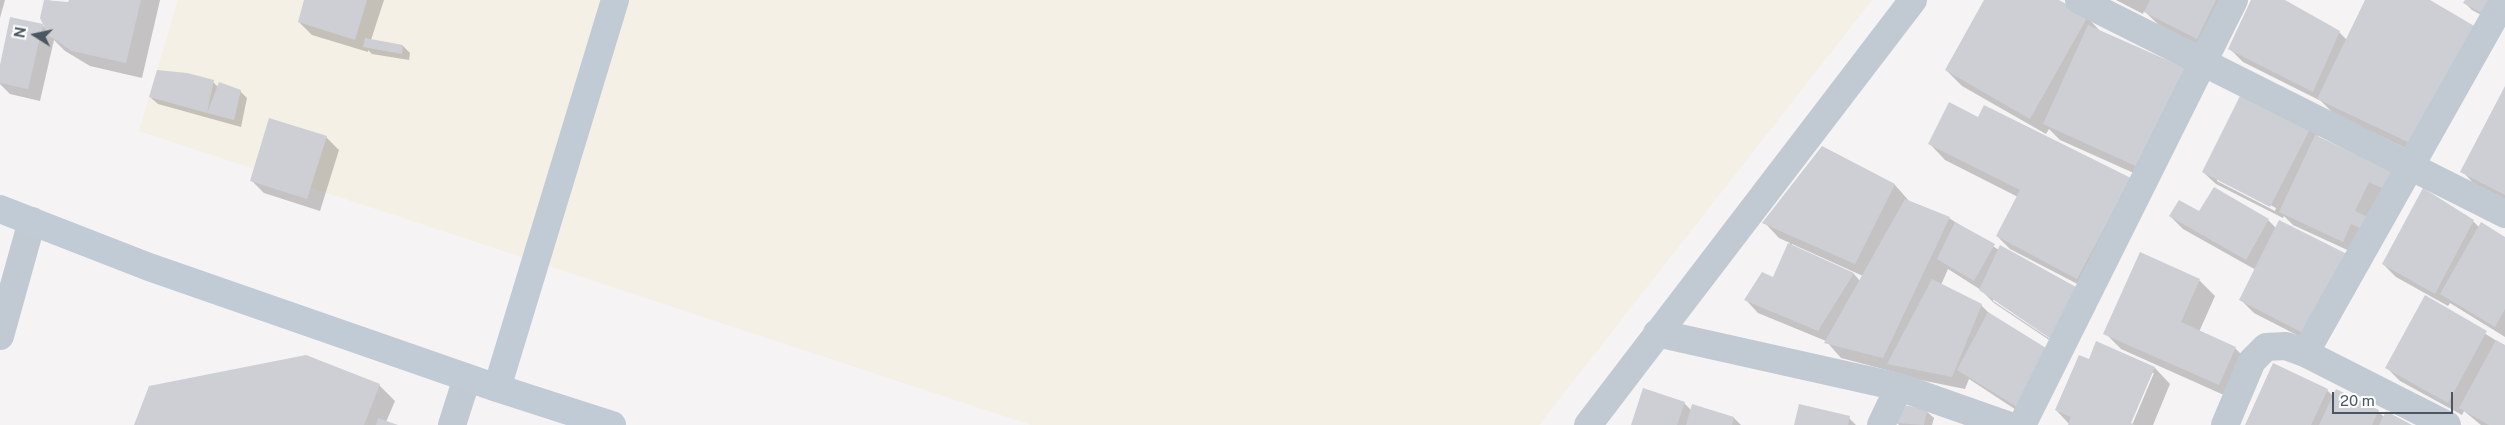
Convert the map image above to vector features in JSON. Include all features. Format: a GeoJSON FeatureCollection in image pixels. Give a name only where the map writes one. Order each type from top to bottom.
{"type":"FeatureCollection","features":[{"type":"Feature","properties":{"kind":"street"},"geometry":{"type":"LineString","coordinates":[[496,388],[615,0]]}},
{"type":"Feature","properties":{"kind":"street"},"geometry":{"type":"LineString","coordinates":[[1588,425],[1913,0]]}},
{"type":"Feature","properties":{"kind":"street"},"geometry":{"type":"LineString","coordinates":[[2079,0],[2505,214]]}},
{"type":"Feature","properties":{"kind":"street"},"geometry":{"type":"LineString","coordinates":[[2022,425],[2234,0]]}},
{"type":"Feature","properties":{"kind":"street"},"geometry":{"type":"LineString","coordinates":[[2305,353],[2504,0]]}},
{"type":"Feature","properties":{"kind":"street"},"geometry":{"type":"LineString","coordinates":[[0,210],[150,267],[496,388],[612,425]]}},
{"type":"Feature","properties":{"kind":"street"},"geometry":{"type":"LineString","coordinates":[[0,336],[32,221]]}},
{"type":"Feature","properties":{"kind":"street"},"geometry":{"type":"LineString","coordinates":[[1657,333],[1899,387],[2007,425]]}},
{"type":"Feature","properties":{"kind":"street"},"geometry":{"type":"LineString","coordinates":[[2225,425],[2252,361],[2266,347],[2286,346],[2305,353],[2447,425]]}},
{"type":"Feature","properties":{"kind":"street"},"geometry":{"type":"LineString","coordinates":[[452,425],[467,378]]}},
{"type":"Feature","properties":{"kind":"street"},"geometry":{"type":"LineString","coordinates":[[1881,425],[1899,387]]}},
{"type":"Feature","properties":{"kind":"sand"},"geometry":{"type":"Polygon","coordinates":[[[178,0],[1872,0],[1539,425],[1031,425],[139,131],[178,0]]]}},
{"type":"Feature","properties":{"kind":"building"},"geometry":{"type":"Polygon","coordinates":[[[44,0],[68,2],[69,0],[141,0],[126,63],[72,51],[48,35],[40,18],[44,0]]]}},
{"type":"Feature","properties":{"kind":"building"},"geometry":{"type":"Polygon","coordinates":[[[304,0],[367,0],[355,40],[298,22],[304,0]]]}},
{"type":"Feature","properties":{"kind":"building"},"geometry":{"type":"Polygon","coordinates":[[[1984,0],[2059,0],[2088,16],[2030,119],[1945,70],[1984,0]]]}},
{"type":"Feature","properties":{"kind":"building"},"geometry":{"type":"Polygon","coordinates":[[[2150,0],[2216,0],[2197,39],[2144,12],[2150,0]]]}},
{"type":"Feature","properties":{"kind":"building"},"geometry":{"type":"Polygon","coordinates":[[[2251,0],[2285,0],[2340,31],[2313,92],[2228,49],[2251,0]]]}},
{"type":"Feature","properties":{"kind":"building"},"geometry":{"type":"Polygon","coordinates":[[[2365,0],[2430,0],[2476,27],[2412,144],[2317,99],[2365,0]]]}},
{"type":"Feature","properties":{"kind":"building"},"geometry":{"type":"Polygon","coordinates":[[[2465,0],[2497,0],[2487,16],[2463,3],[2465,0]]]}},
{"type":"Feature","properties":{"kind":"building"},"geometry":{"type":"Polygon","coordinates":[[[10,17],[43,24],[28,89],[0,83],[0,65],[10,17]]]}},
{"type":"Feature","properties":{"kind":"building"},"geometry":{"type":"Polygon","coordinates":[[[2088,25],[2185,68],[2140,168],[2043,124],[2088,25]]]}},
{"type":"Feature","properties":{"kind":"building"},"geometry":{"type":"Polygon","coordinates":[[[365,38],[403,45],[402,54],[363,47],[365,38]]]}},
{"type":"Feature","properties":{"kind":"building"},"geometry":{"type":"Polygon","coordinates":[[[157,70],[187,73],[214,80],[207,113],[149,97],[157,70]]]}},
{"type":"Feature","properties":{"kind":"building"},"geometry":{"type":"Polygon","coordinates":[[[219,82],[241,90],[234,120],[207,113],[219,82]]]}},
{"type":"Feature","properties":{"kind":"building"},"geometry":{"type":"Polygon","coordinates":[[[2505,86],[2505,195],[2460,172],[2505,86]]]}},
{"type":"Feature","properties":{"kind":"building"},"geometry":{"type":"Polygon","coordinates":[[[2242,92],[2311,127],[2270,207],[2202,172],[2242,92]]]}},
{"type":"Feature","properties":{"kind":"building"},"geometry":{"type":"Polygon","coordinates":[[[1949,102],[1978,117],[1984,105],[2131,178],[2077,279],[1996,236],[2020,190],[1928,144],[1949,102]]]}},
{"type":"Feature","properties":{"kind":"building"},"geometry":{"type":"Polygon","coordinates":[[[269,118],[327,136],[307,199],[250,181],[269,118]]]}},
{"type":"Feature","properties":{"kind":"building"},"geometry":{"type":"Polygon","coordinates":[[[2315,135],[2394,172],[2386,190],[2369,182],[2355,211],[2372,219],[2366,231],[2351,224],[2343,242],[2279,212],[2315,135]]]}},
{"type":"Feature","properties":{"kind":"building"},"geometry":{"type":"Polygon","coordinates":[[[1822,146],[1895,184],[1855,264],[1762,223],[1822,146]]]}},
{"type":"Feature","properties":{"kind":"building"},"geometry":{"type":"Polygon","coordinates":[[[2214,187],[2269,219],[2246,260],[2169,216],[2179,200],[2199,211],[2214,187]]]}},
{"type":"Feature","properties":{"kind":"building"},"geometry":{"type":"Polygon","coordinates":[[[2423,188],[2474,220],[2435,294],[2382,264],[2423,188]]]}},
{"type":"Feature","properties":{"kind":"building"},"geometry":{"type":"Polygon","coordinates":[[[1905,199],[1950,217],[1883,358],[1824,343],[1905,199]]]}},
{"type":"Feature","properties":{"kind":"building"},"geometry":{"type":"Polygon","coordinates":[[[2279,220],[2349,255],[2309,336],[2239,300],[2279,220]]]}},
{"type":"Feature","properties":{"kind":"building"},"geometry":{"type":"Polygon","coordinates":[[[1955,222],[1995,244],[1974,281],[1937,259],[1955,222]]]}},
{"type":"Feature","properties":{"kind":"building"},"geometry":{"type":"Polygon","coordinates":[[[2481,222],[2505,237],[2505,309],[2495,327],[2440,294],[2481,222]]]}},
{"type":"Feature","properties":{"kind":"building"},"geometry":{"type":"Polygon","coordinates":[[[1788,243],[1854,273],[1818,331],[1744,300],[1762,272],[1773,277],[1788,243]]]}},
{"type":"Feature","properties":{"kind":"building"},"geometry":{"type":"Polygon","coordinates":[[[2000,245],[2076,287],[2051,339],[1979,290],[2000,245]]]}},
{"type":"Feature","properties":{"kind":"building"},"geometry":{"type":"Polygon","coordinates":[[[2140,252],[2200,279],[2181,322],[2236,347],[2219,385],[2103,334],[2140,252]]]}},
{"type":"Feature","properties":{"kind":"building"},"geometry":{"type":"Polygon","coordinates":[[[1932,279],[1982,304],[1952,377],[1887,364],[1932,279]]]}},
{"type":"Feature","properties":{"kind":"building"},"geometry":{"type":"Polygon","coordinates":[[[2425,295],[2487,331],[2448,403],[2385,368],[2425,295]]]}},
{"type":"Feature","properties":{"kind":"building"},"geometry":{"type":"Polygon","coordinates":[[[1988,312],[2046,348],[2017,407],[1957,370],[1988,312]]]}},
{"type":"Feature","properties":{"kind":"building"},"geometry":{"type":"Polygon","coordinates":[[[2496,340],[2505,345],[2505,425],[2489,425],[2459,408],[2496,340]]]}},
{"type":"Feature","properties":{"kind":"building"},"geometry":{"type":"Polygon","coordinates":[[[2096,341],[2155,367],[2131,423],[2135,425],[2068,425],[2071,417],[2055,410],[2079,355],[2089,359],[2096,341]]]}},
{"type":"Feature","properties":{"kind":"building"},"geometry":{"type":"Polygon","coordinates":[[[306,355],[380,384],[364,425],[134,425],[149,386],[306,355]]]}},
{"type":"Feature","properties":{"kind":"building"},"geometry":{"type":"Polygon","coordinates":[[[2273,363],[2328,389],[2311,425],[2245,425],[2273,363]]]}},
{"type":"Feature","properties":{"kind":"building"},"geometry":{"type":"Polygon","coordinates":[[[1643,388],[1685,402],[1677,425],[1631,425],[1643,388]]]}},
{"type":"Feature","properties":{"kind":"building"},"geometry":{"type":"Polygon","coordinates":[[[2336,389],[2379,410],[2372,425],[2319,425],[2336,389]]]}},
{"type":"Feature","properties":{"kind":"building"},"geometry":{"type":"Polygon","coordinates":[[[1692,404],[1734,417],[1732,425],[1686,425],[1692,404]]]}},
{"type":"Feature","properties":{"kind":"building"},"geometry":{"type":"Polygon","coordinates":[[[1799,404],[1850,416],[1848,425],[1794,425],[1799,404]]]}},
{"type":"Feature","properties":{"kind":"building"},"geometry":{"type":"Polygon","coordinates":[[[1900,404],[1927,410],[1924,425],[1896,423],[1900,404]]]}},
{"type":"Feature","properties":{"kind":"building"},"geometry":{"type":"Polygon","coordinates":[[[2386,411],[2412,425],[2379,425],[2386,411]]]}},
{"type":"Feature","properties":{"kind":"building"},"geometry":{"type":"Polygon","coordinates":[[[378,418],[398,425],[376,425],[378,418]]]}}]}
